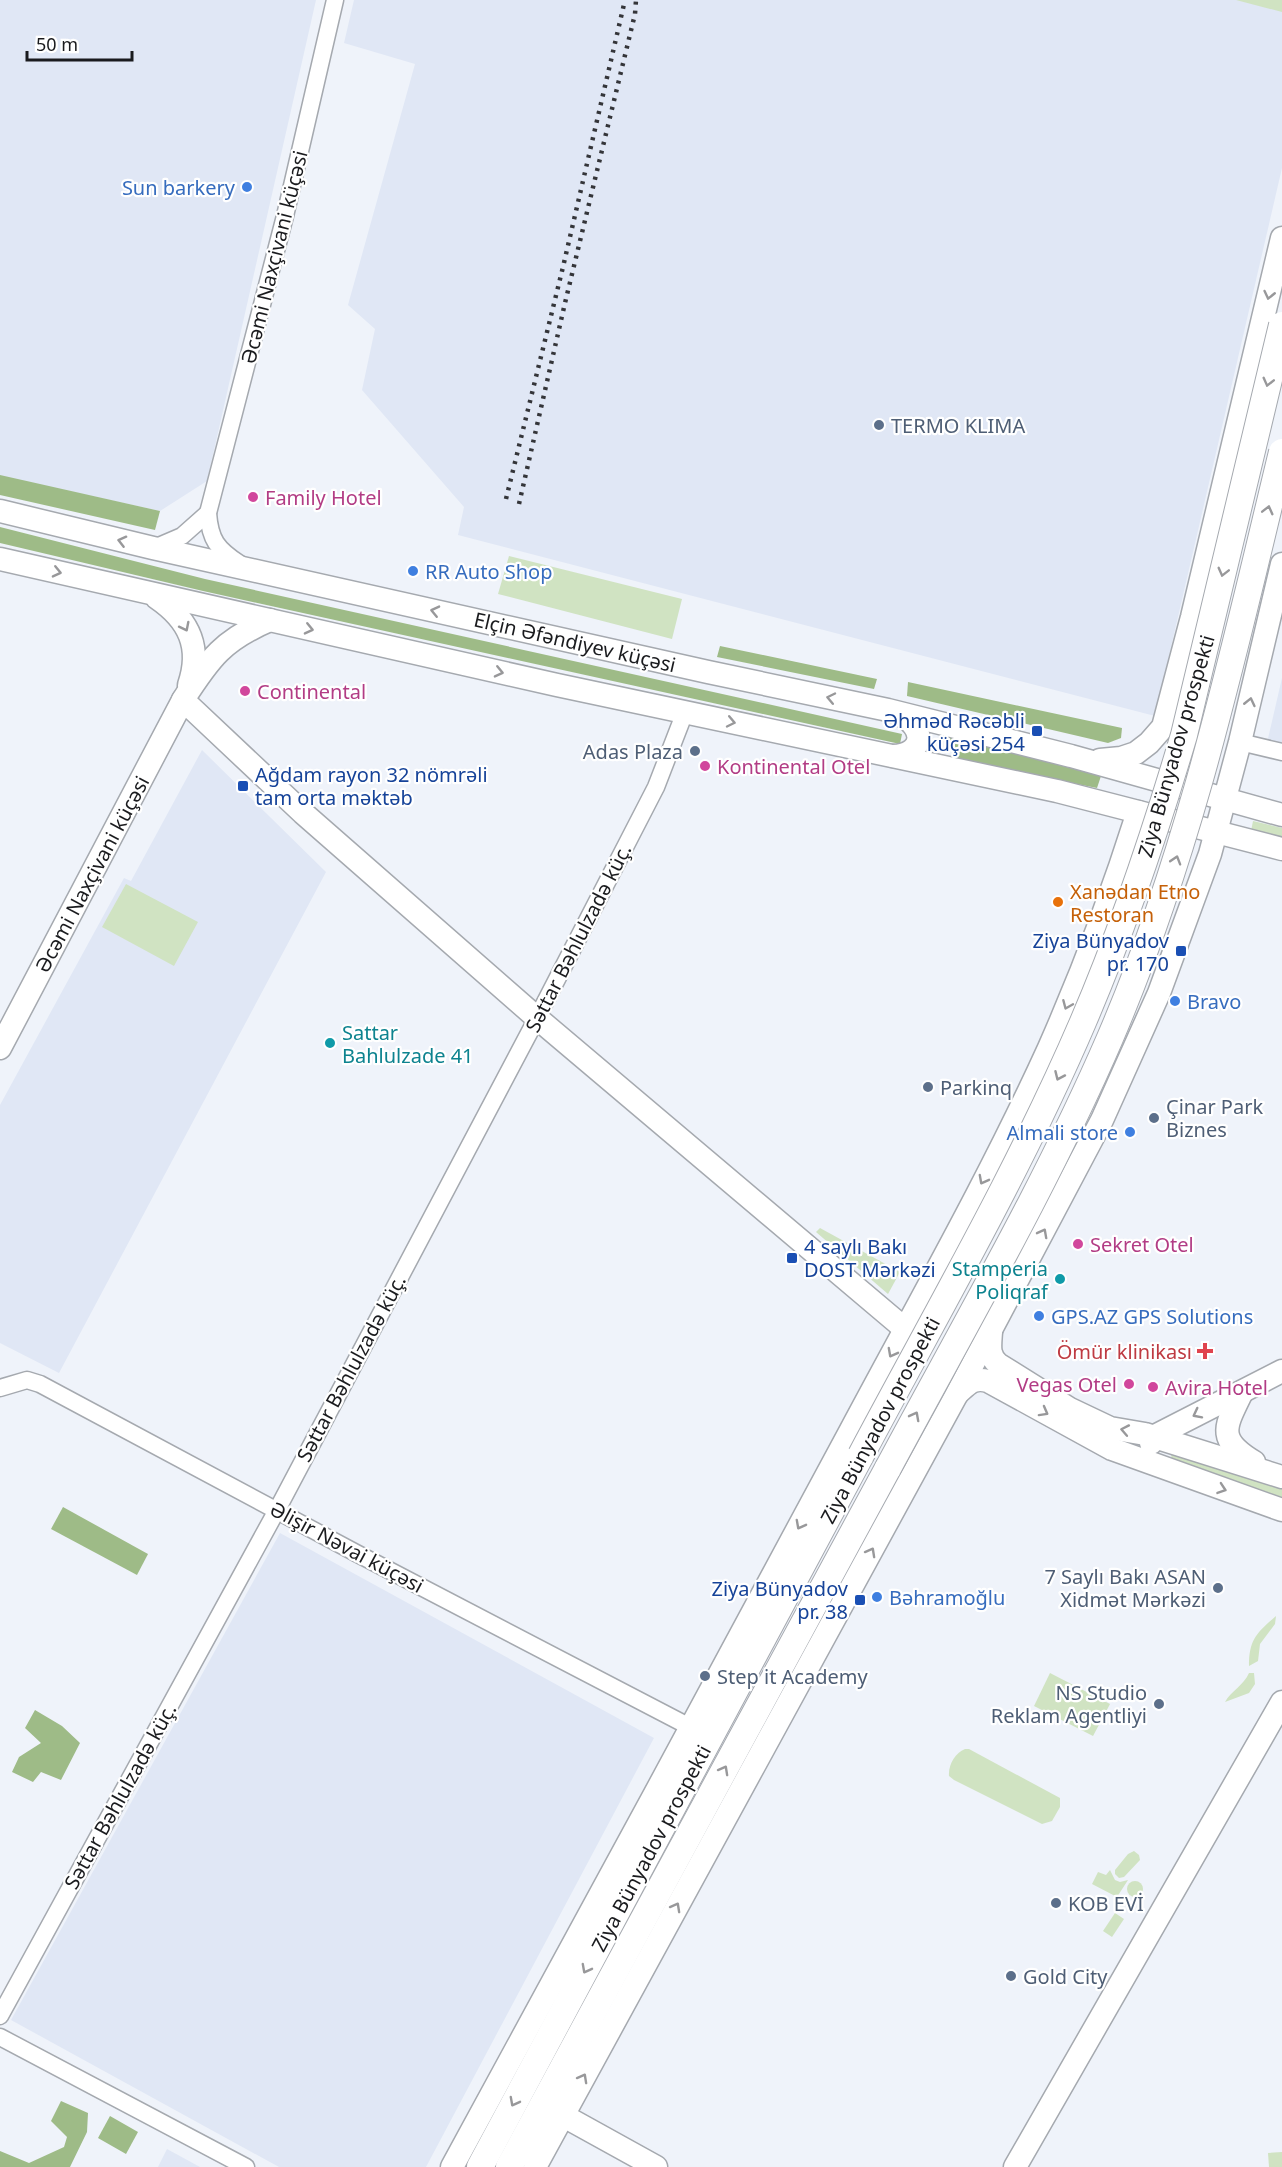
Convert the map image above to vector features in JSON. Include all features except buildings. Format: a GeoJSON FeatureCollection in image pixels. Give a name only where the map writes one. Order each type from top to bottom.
{"type":"FeatureCollection","features":[{"type":"Feature","properties":{"kind":"main road","name":"Ziya Bünyadov prospekti"},"geometry":{"type":"LineString","coordinates":[[1071,756],[1111,760],[1130,755],[1149,743],[1163,727],[1192,617],[1282,238]]}},
{"type":"Feature","properties":{"kind":"main road","name":"Ziya Bünyadov prospekti"},"geometry":{"type":"LineString","coordinates":[[480,2167],[1015,1167],[1074,1043],[1122,927],[1165,801],[1184,735],[1282,326]]}},
{"type":"Feature","properties":{"kind":"main road","name":"Ziya Bünyadov prospekti"},"geometry":{"type":"LineString","coordinates":[[509,2167],[857,1527],[1040,1184],[1111,1036],[1170,879],[1211,742],[1282,452]]}},
{"type":"Feature","properties":{"kind":"main road","name":"Elçin Əfəndiyev küçəsi"},"geometry":{"type":"LineString","coordinates":[[0,511],[153,548],[888,710],[1071,756],[1282,815]]}},
{"type":"Feature","properties":{"kind":"main road"},"geometry":{"type":"LineString","coordinates":[[0,559],[686,712],[1057,791],[1282,849]]}},
{"type":"Feature","properties":{"kind":"main road"},"geometry":{"type":"LineString","coordinates":[[535,2167],[957,1394],[1102,1120],[1159,993],[1216,832],[1226,799],[1282,564]]}},
{"type":"Feature","properties":{"kind":"main road"},"geometry":{"type":"LineString","coordinates":[[141,591],[171,607],[180,616],[188,630],[195,660],[183,700]]}},
{"type":"Feature","properties":{"kind":"main road"},"geometry":{"type":"LineString","coordinates":[[1192,617],[1194,637],[1199,650],[1205,658],[1224,666],[1246,661],[1267,628]]}},
{"type":"Feature","properties":{"kind":"main road"},"geometry":{"type":"LineString","coordinates":[[183,700],[208,663],[225,644],[237,635],[270,620]]}},
{"type":"Feature","properties":{"kind":"main road"},"geometry":{"type":"LineString","coordinates":[[183,700],[303,813],[537,1018],[905,1329]]}},
{"type":"Feature","properties":{"kind":"main road","name":"Əcəmi Naxçivani küçəsi"},"geometry":{"type":"LineString","coordinates":[[0,1048],[183,700]]}},
{"type":"Feature","properties":{"kind":"main road"},"geometry":{"type":"LineString","coordinates":[[888,710],[909,719],[918,729],[919,735],[915,749],[893,756]]}},
{"type":"Feature","properties":{"kind":"main road","name":"Ziya Bünyadov prospekti"},"geometry":{"type":"LineString","coordinates":[[452,2167],[692,1728],[1009,1129],[1049,1048],[1078,977],[1138,812]]}},
{"type":"Feature","properties":{"kind":"main road"},"geometry":{"type":"LineString","coordinates":[[1078,977],[1102,948],[1113,942],[1133,941],[1151,952],[1157,961],[1159,993]]}},
{"type":"Feature","properties":{"kind":"main road"},"geometry":{"type":"LineString","coordinates":[[991,1331],[989,1351],[991,1358],[1007,1371],[1089,1419],[1110,1428],[1153,1437],[1277,1476]]}},
{"type":"Feature","properties":{"kind":"main road"},"geometry":{"type":"LineString","coordinates":[[1167,1470],[1152,1456],[1150,1449],[1153,1437],[1282,1371]]}},
{"type":"Feature","properties":{"kind":"main road"},"geometry":{"type":"LineString","coordinates":[[957,1394],[972,1380],[988,1381],[1112,1449],[1282,1510]]}},
{"type":"Feature","properties":{"kind":"main road"},"geometry":{"type":"LineString","coordinates":[[1242,1392],[1227,1425],[1229,1441],[1240,1454],[1277,1476]]}},
{"type":"Feature","properties":{"kind":"main road"},"geometry":{"type":"LineString","coordinates":[[626,1895],[692,1728],[832,1510]]}},
{"type":"Feature","properties":{"kind":"main road"},"geometry":{"type":"LineString","coordinates":[[650,1908],[754,1765],[857,1527]]}},
{"type":"Feature","properties":{"kind":"main road"},"geometry":{"type":"LineString","coordinates":[[1015,2167],[1282,1702]]}},
{"type":"Feature","properties":{"kind":"main road"},"geometry":{"type":"LineString","coordinates":[[562,2115],[656,2167]]}},
{"type":"Feature","properties":{"kind":"street","name":"Əcəmi Naxçivani küçəsi"},"geometry":{"type":"LineString","coordinates":[[208,513],[285,216],[335,0]]}},
{"type":"Feature","properties":{"kind":"street"},"geometry":{"type":"LineString","coordinates":[[153,548],[170,543],[182,536],[208,513]]}},
{"type":"Feature","properties":{"kind":"street"},"geometry":{"type":"LineString","coordinates":[[208,513],[215,544],[231,559],[247,569]]}},
{"type":"Feature","properties":{"kind":"street","name":"Səttar Bəhlulzadə küç."},"geometry":{"type":"LineString","coordinates":[[0,2016],[277,1510],[537,1018],[656,787],[686,712]]}},
{"type":"Feature","properties":{"kind":"street"},"geometry":{"type":"LineString","coordinates":[[1240,741],[1282,752]]}},
{"type":"Feature","properties":{"kind":"street","name":"Əlişir Nəvai küçəsi"},"geometry":{"type":"LineString","coordinates":[[0,1388],[27,1380],[40,1384],[692,1728]]}},
{"type":"Feature","properties":{"kind":"street"},"geometry":{"type":"LineString","coordinates":[[0,2037],[246,2167]]}},
{"type":"Feature","properties":{"kind":"shaded area"},"geometry":{"type":"Polygon","coordinates":[[[0,0],[316,0],[207,481],[160,511],[0,476],[0,0]]]}},
{"type":"Feature","properties":{"kind":"shaded area"},"geometry":{"type":"Polygon","coordinates":[[[354,0],[1282,0],[1282,168],[1155,716],[458,535],[464,507],[362,390],[375,329],[348,305],[415,64],[344,43],[354,0]]]}},
{"type":"Feature","properties":{"kind":"shaded area"},"geometry":{"type":"Polygon","coordinates":[[[1282,678],[1282,746],[1267,743],[1282,678]]]}},
{"type":"Feature","properties":{"kind":"shaded area"},"geometry":{"type":"Polygon","coordinates":[[[202,750],[326,872],[59,1373],[0,1343],[0,1105],[124,878],[131,881],[202,750]]]}},
{"type":"Feature","properties":{"kind":"shaded area"},"geometry":{"type":"Polygon","coordinates":[[[280,1533],[654,1738],[426,2167],[279,2167],[11,2020],[280,1533]]]}},
{"type":"Feature","properties":{"kind":"shaded area"},"geometry":{"type":"Polygon","coordinates":[[[167,2149],[200,2167],[158,2167],[167,2149]]]}},
{"type":"Feature","properties":{"kind":"green space"},"geometry":{"type":"Polygon","coordinates":[[[1236,0],[1282,0],[1282,12],[1236,0]]]}},
{"type":"Feature","properties":{"kind":"green space"},"geometry":{"type":"Polygon","coordinates":[[[0,475],[160,511],[155,530],[0,495],[0,475]]]}},
{"type":"Feature","properties":{"kind":"green space"},"geometry":{"type":"Polygon","coordinates":[[[0,527],[205,579],[902,734],[900,744],[203,591],[0,543],[0,527]]]}},
{"type":"Feature","properties":{"kind":"green space"},"geometry":{"type":"Polygon","coordinates":[[[509,556],[682,599],[672,639],[498,594],[509,556]]]}},
{"type":"Feature","properties":{"kind":"green space"},"geometry":{"type":"Polygon","coordinates":[[[720,646],[877,679],[874,689],[717,657],[720,646]]]}},
{"type":"Feature","properties":{"kind":"green space"},"geometry":{"type":"Polygon","coordinates":[[[908,682],[1122,728],[1121,738],[1108,743],[907,696],[908,682]]]}},
{"type":"Feature","properties":{"kind":"green space"},"geometry":{"type":"Polygon","coordinates":[[[944,735],[1101,776],[1097,788],[956,760],[956,752],[944,735]]]}},
{"type":"Feature","properties":{"kind":"green space"},"geometry":{"type":"Polygon","coordinates":[[[1253,821],[1282,828],[1282,838],[1251,831],[1253,821]]]}},
{"type":"Feature","properties":{"kind":"green space"},"geometry":{"type":"Polygon","coordinates":[[[126,884],[198,922],[174,966],[102,927],[126,884]]]}},
{"type":"Feature","properties":{"kind":"green space"},"geometry":{"type":"Polygon","coordinates":[[[820,1228],[900,1272],[888,1294],[816,1232],[820,1228]]]}},
{"type":"Feature","properties":{"kind":"green space"},"geometry":{"type":"Polygon","coordinates":[[[1169,1447],[1282,1486],[1282,1502],[1172,1459],[1169,1447]]]}},
{"type":"Feature","properties":{"kind":"green space"},"geometry":{"type":"Polygon","coordinates":[[[63,1507],[148,1554],[137,1575],[51,1529],[63,1507]]]}},
{"type":"Feature","properties":{"kind":"green space"},"geometry":{"type":"Polygon","coordinates":[[[1276,1616],[1275,1624],[1260,1644],[1258,1661],[1249,1666],[1249,1657],[1255,1637],[1276,1616]]]}},
{"type":"Feature","properties":{"kind":"green space"},"geometry":{"type":"Polygon","coordinates":[[[1050,1673],[1110,1704],[1093,1736],[1034,1706],[1050,1673]]]}},
{"type":"Feature","properties":{"kind":"green space"},"geometry":{"type":"Polygon","coordinates":[[[1249,1673],[1254,1673],[1255,1684],[1249,1693],[1225,1702],[1244,1681],[1249,1673]]]}},
{"type":"Feature","properties":{"kind":"green space"},"geometry":{"type":"Polygon","coordinates":[[[35,1710],[62,1726],[80,1743],[61,1780],[41,1772],[33,1782],[12,1772],[19,1757],[41,1743],[25,1728],[35,1710]]]}},
{"type":"Feature","properties":{"kind":"green space"},"geometry":{"type":"Polygon","coordinates":[[[965,1749],[969,1749],[1060,1798],[1060,1807],[1052,1821],[1042,1824],[949,1776],[953,1760],[965,1749]]]}},
{"type":"Feature","properties":{"kind":"green space"},"geometry":{"type":"Polygon","coordinates":[[[1134,1851],[1139,1855],[1140,1860],[1124,1877],[1119,1878],[1115,1870],[1128,1854],[1134,1851]]]}},
{"type":"Feature","properties":{"kind":"green space"},"geometry":{"type":"Polygon","coordinates":[[[1110,1870],[1115,1880],[1120,1882],[1128,1880],[1117,1897],[1092,1884],[1098,1872],[1106,1875],[1110,1870]]]}},
{"type":"Feature","properties":{"kind":"green space"},"geometry":{"type":"Polygon","coordinates":[[[1132,1881],[1138,1881],[1143,1889],[1141,1895],[1132,1897],[1127,1892],[1127,1886],[1132,1881]]]}},
{"type":"Feature","properties":{"kind":"green space"},"geometry":{"type":"Polygon","coordinates":[[[1115,1913],[1124,1919],[1112,1937],[1103,1931],[1115,1913]]]}},
{"type":"Feature","properties":{"kind":"green space"},"geometry":{"type":"Polygon","coordinates":[[[61,2101],[88,2113],[87,2132],[70,2167],[0,2167],[0,2151],[29,2163],[64,2147],[67,2137],[51,2121],[61,2101]]]}},
{"type":"Feature","properties":{"kind":"green space"},"geometry":{"type":"Polygon","coordinates":[[[110,2116],[138,2132],[126,2154],[98,2138],[110,2116]]]}},
{"type":"Feature","properties":{"kind":"green space"},"geometry":{"type":"Polygon","coordinates":[[[1282,2152],[1282,2167],[1269,2167],[1268,2153],[1282,2152]]]}},
{"type":"Feature","properties":{"kind":"railway"},"geometry":{"type":"LineString","coordinates":[[506,499],[625,0]]}},
{"type":"Feature","properties":{"kind":"railway"},"geometry":{"type":"LineString","coordinates":[[519,504],[635,14],[636,0]]}},
{"type":"Feature","properties":{"kind":"place","name":"Sun barkery"},"geometry":{"type":"Point","coordinates":[247,187]}},
{"type":"Feature","properties":{"kind":"place","name":"TERMO KLIMA"},"geometry":{"type":"Point","coordinates":[879,425]}},
{"type":"Feature","properties":{"kind":"place","name":"Family Hotel"},"geometry":{"type":"Point","coordinates":[253,497]}},
{"type":"Feature","properties":{"kind":"place","name":"RR Auto Shop"},"geometry":{"type":"Point","coordinates":[413,571]}},
{"type":"Feature","properties":{"kind":"place","name":"Continental"},"geometry":{"type":"Point","coordinates":[245,691]}},
{"type":"Feature","properties":{"kind":"place","name":"Əhməd Rəcəbli küçəsi 254"},"geometry":{"type":"Point","coordinates":[1037,731]}},
{"type":"Feature","properties":{"kind":"place","name":"Adas Plaza"},"geometry":{"type":"Point","coordinates":[695,751]}},
{"type":"Feature","properties":{"kind":"place","name":"Kontinental Otel"},"geometry":{"type":"Point","coordinates":[705,766]}},
{"type":"Feature","properties":{"kind":"place","name":"Ağdam rayon 32 nömrəli tam orta məktəb"},"geometry":{"type":"Point","coordinates":[243,786]}},
{"type":"Feature","properties":{"kind":"place","name":"Xanədan Etno Restoran"},"geometry":{"type":"Point","coordinates":[1058,902]}},
{"type":"Feature","properties":{"kind":"place","name":"Ziya Bünyadov pr. 170"},"geometry":{"type":"Point","coordinates":[1181,951]}},
{"type":"Feature","properties":{"kind":"place","name":"Bravo"},"geometry":{"type":"Point","coordinates":[1175,1001]}},
{"type":"Feature","properties":{"kind":"place","name":"Sattar Bahlulzade 41"},"geometry":{"type":"Point","coordinates":[330,1043]}},
{"type":"Feature","properties":{"kind":"place","name":"Parkinq"},"geometry":{"type":"Point","coordinates":[928,1087]}},
{"type":"Feature","properties":{"kind":"place","name":"Çinar Park Biznes"},"geometry":{"type":"Point","coordinates":[1154,1118]}},
{"type":"Feature","properties":{"kind":"place","name":"Almali store"},"geometry":{"type":"Point","coordinates":[1130,1132]}},
{"type":"Feature","properties":{"kind":"place","name":"Sekret Otel"},"geometry":{"type":"Point","coordinates":[1078,1244]}},
{"type":"Feature","properties":{"kind":"place","name":"4 saylı Bakı DOST Mərkəzi"},"geometry":{"type":"Point","coordinates":[792,1258]}},
{"type":"Feature","properties":{"kind":"place","name":"Stamperia Poliqraf"},"geometry":{"type":"Point","coordinates":[1060,1279]}},
{"type":"Feature","properties":{"kind":"place","name":"GPS.AZ GPS Solutions"},"geometry":{"type":"Point","coordinates":[1039,1316]}},
{"type":"Feature","properties":{"kind":"place","name":"Ömür klinikası"},"geometry":{"type":"Point","coordinates":[1205,1351]}},
{"type":"Feature","properties":{"kind":"place","name":"Vegas Otel"},"geometry":{"type":"Point","coordinates":[1129,1384]}},
{"type":"Feature","properties":{"kind":"place","name":"Avira Hotel"},"geometry":{"type":"Point","coordinates":[1153,1387]}},
{"type":"Feature","properties":{"kind":"place","name":"7 Saylı Bakı ASAN Xidmət Mərkəzi"},"geometry":{"type":"Point","coordinates":[1218,1588]}},
{"type":"Feature","properties":{"kind":"place","name":"Bəhramoğlu"},"geometry":{"type":"Point","coordinates":[877,1597]}},
{"type":"Feature","properties":{"kind":"place","name":"Ziya Bünyadov pr. 38"},"geometry":{"type":"Point","coordinates":[860,1600]}},
{"type":"Feature","properties":{"kind":"place","name":"Step it Academy"},"geometry":{"type":"Point","coordinates":[705,1676]}},
{"type":"Feature","properties":{"kind":"place","name":"NS Studio Reklam Agentliyi"},"geometry":{"type":"Point","coordinates":[1159,1704]}},
{"type":"Feature","properties":{"kind":"place","name":"KOB EVİ"},"geometry":{"type":"Point","coordinates":[1056,1903]}},
{"type":"Feature","properties":{"kind":"place","name":"Gold City"},"geometry":{"type":"Point","coordinates":[1011,1976]}}]}
